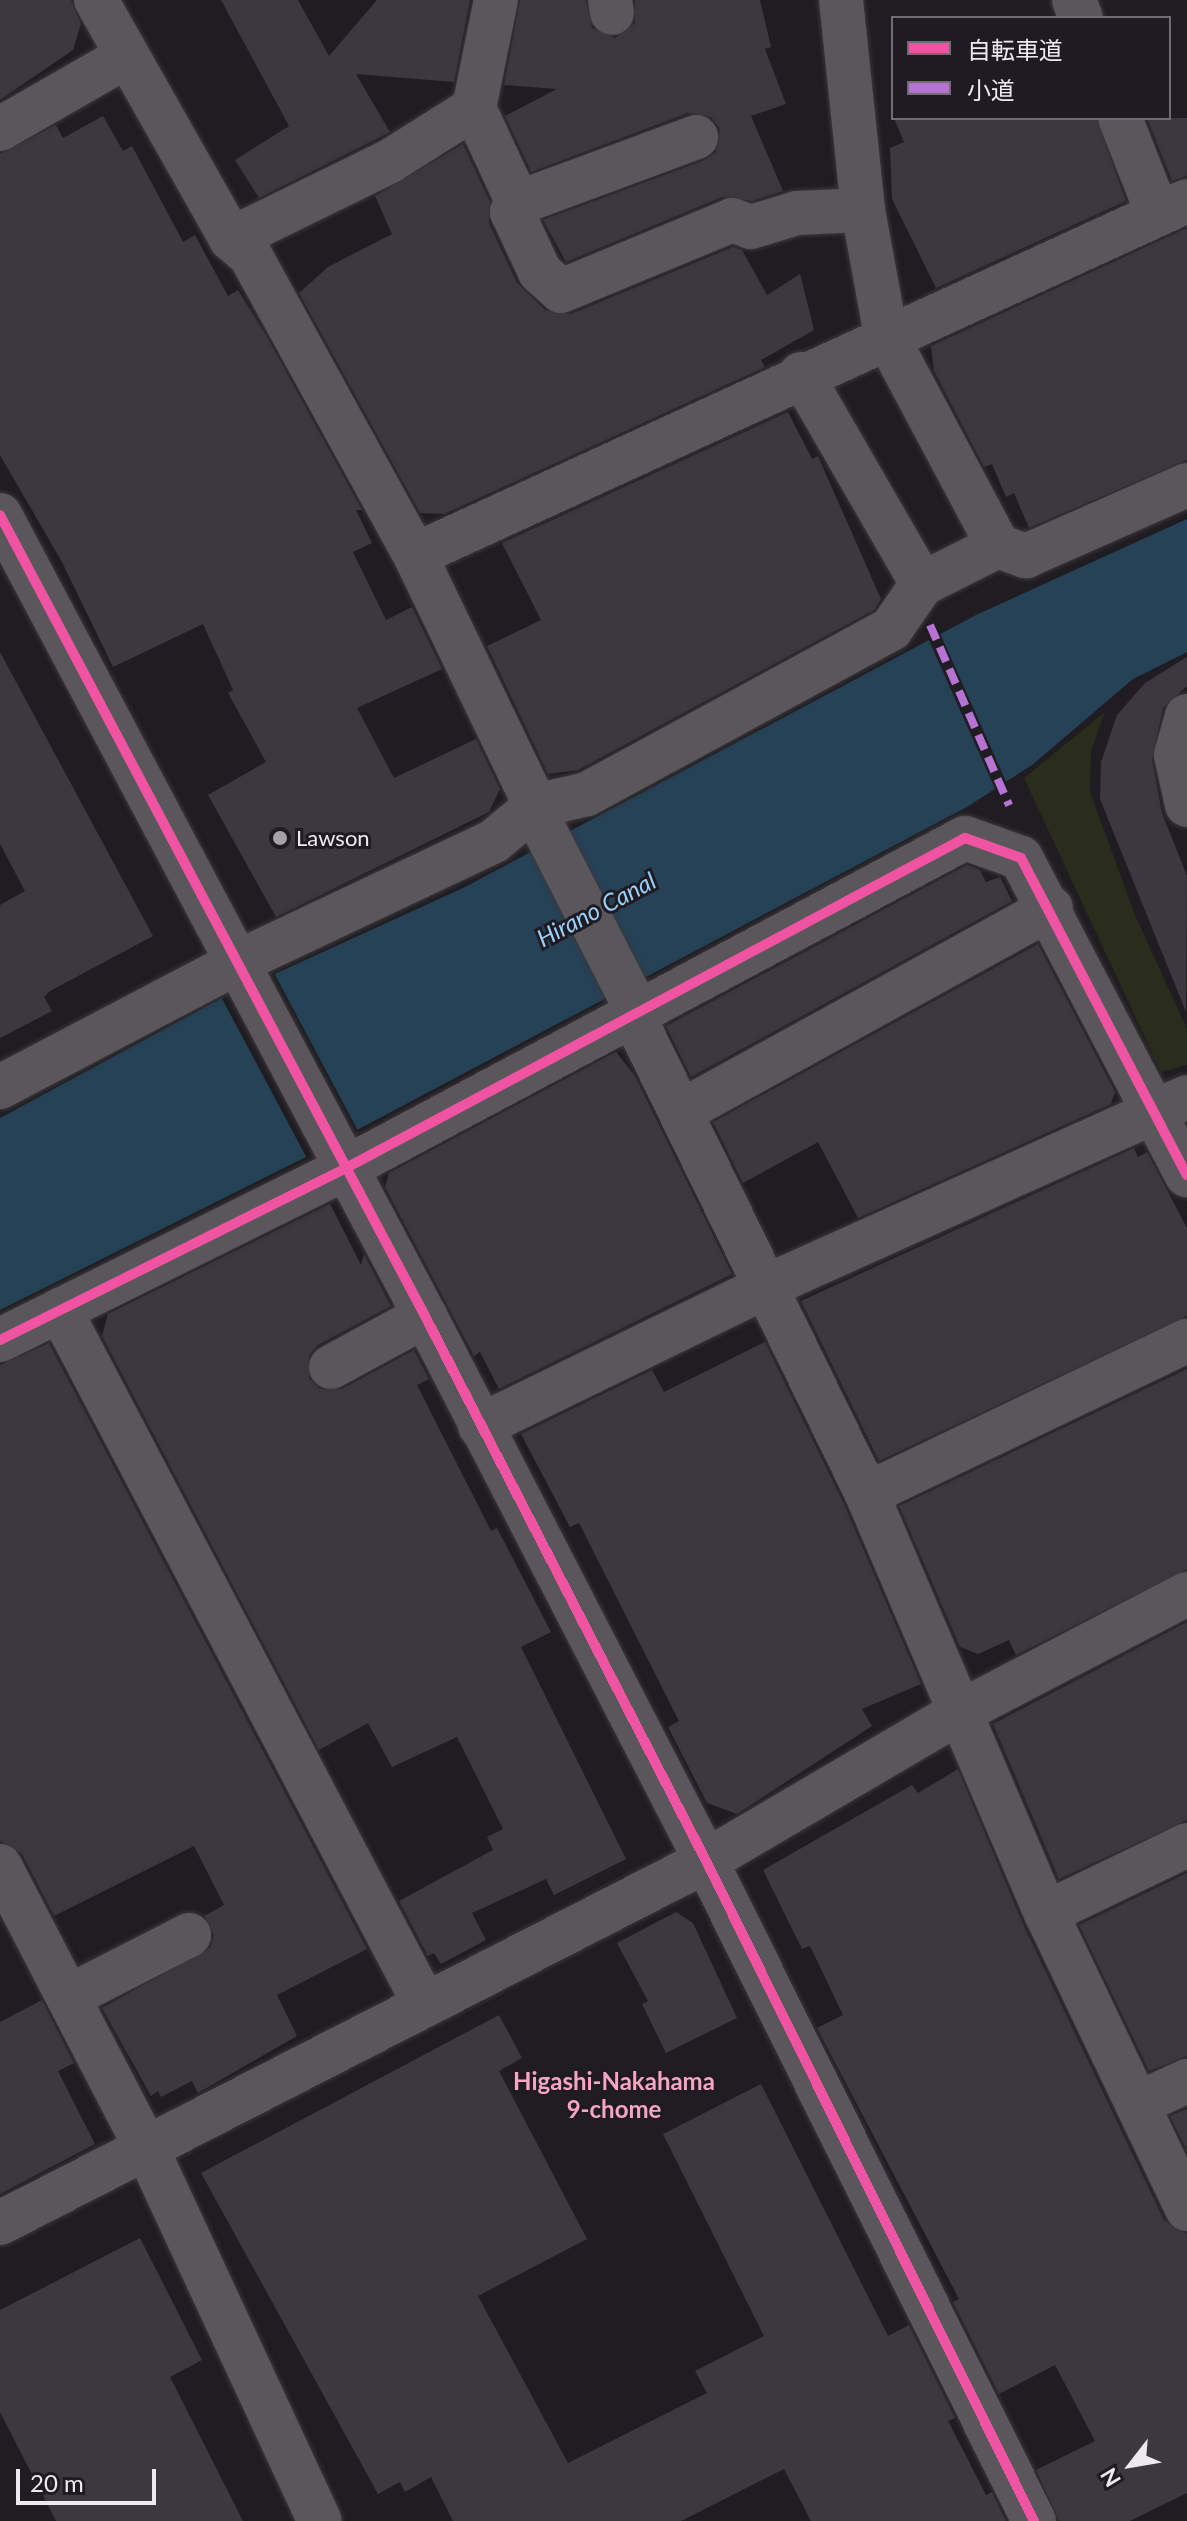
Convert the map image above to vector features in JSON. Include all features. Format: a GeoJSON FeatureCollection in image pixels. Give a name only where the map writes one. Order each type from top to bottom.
{"type":"FeatureCollection","features":[{"type":"Feature","properties":{"kind":"street"},"geometry":{"type":"LineString","coordinates":[[96,0],[231,239],[250,255],[415,555],[867,1494],[1046,1913],[1187,2209]]}},
{"type":"Feature","properties":{"kind":"street"},"geometry":{"type":"LineString","coordinates":[[496,0],[474,108],[518,203]]}},
{"type":"Feature","properties":{"kind":"street"},"geometry":{"type":"LineString","coordinates":[[841,0],[863,210],[886,335],[998,546],[1026,556],[1187,485]]}},
{"type":"Feature","properties":{"kind":"street"},"geometry":{"type":"LineString","coordinates":[[0,129],[127,56]]}},
{"type":"Feature","properties":{"kind":"street"},"geometry":{"type":"LineString","coordinates":[[231,239],[390,161],[474,108]]}},
{"type":"Feature","properties":{"kind":"street"},"geometry":{"type":"LineString","coordinates":[[415,555],[801,374],[1172,206],[1121,120]]}},
{"type":"Feature","properties":{"kind":"street"},"geometry":{"type":"LineString","coordinates":[[696,137],[518,203],[512,212],[540,272],[561,291],[732,220],[751,227],[797,213],[863,210]]}},
{"type":"Feature","properties":{"kind":"street"},"geometry":{"type":"LineString","coordinates":[[801,374],[922,584]]}},
{"type":"Feature","properties":{"kind":"street"},"geometry":{"type":"LineString","coordinates":[[0,515],[425,1316],[706,1861],[1034,2521]]}},
{"type":"Feature","properties":{"kind":"street"},"geometry":{"type":"LineString","coordinates":[[0,1087],[241,972],[587,794],[891,629],[922,584],[998,546]]}},
{"type":"Feature","properties":{"kind":"street"},"geometry":{"type":"LineString","coordinates":[[1187,716],[1176,755],[1187,805]]}},
{"type":"Feature","properties":{"kind":"street"},"geometry":{"type":"LineString","coordinates":[[0,1340],[630,1004],[965,838],[1021,858],[1169,1103],[1187,1175]]}},
{"type":"Feature","properties":{"kind":"street"},"geometry":{"type":"LineString","coordinates":[[682,1111],[1051,908]]}},
{"type":"Feature","properties":{"kind":"street"},"geometry":{"type":"LineString","coordinates":[[480,1426],[765,1287],[1169,1103]]}},
{"type":"Feature","properties":{"kind":"street"},"geometry":{"type":"LineString","coordinates":[[60,1310],[425,2005]]}},
{"type":"Feature","properties":{"kind":"street"},"geometry":{"type":"LineString","coordinates":[[331,1367],[425,1316]]}},
{"type":"Feature","properties":{"kind":"street"},"geometry":{"type":"LineString","coordinates":[[867,1494],[1187,1341]]}},
{"type":"Feature","properties":{"kind":"street"},"geometry":{"type":"LineString","coordinates":[[0,2223],[706,1861],[962,1711],[1187,1594]]}},
{"type":"Feature","properties":{"kind":"street"},"geometry":{"type":"LineString","coordinates":[[1046,1913],[1187,1845]]}},
{"type":"Feature","properties":{"kind":"street"},"geometry":{"type":"LineString","coordinates":[[0,1866],[147,2149],[320,2521]]}},
{"type":"Feature","properties":{"kind":"street"},"geometry":{"type":"LineString","coordinates":[[68,1997],[189,1935]]}},
{"type":"Feature","properties":{"kind":"street"},"geometry":{"type":"LineString","coordinates":[[1137,2104],[1187,2081]]}},
{"type":"Feature","properties":{"kind":"green space"},"geometry":{"type":"Polygon","coordinates":[[[1105,712],[1091,751],[1090,792],[1135,915],[1187,1029],[1187,1065],[1161,1072],[1024,778],[1105,712]]]}},
{"type":"Feature","properties":{"kind":"water","name":"Hirano Canal"},"geometry":{"type":"Polygon","coordinates":[[[1187,519],[1187,652],[1133,679],[1032,765],[967,807],[306,1157],[0,1310],[0,1118],[222,998],[465,887],[976,615],[1187,519]]]}},
{"type":"Feature","properties":{"kind":"pier"},"geometry":{"type":"Polygon","coordinates":[[[939,631],[1008,785],[996,791],[927,636],[939,631]]]}},
{"type":"Feature","properties":{"kind":"pier"},"geometry":{"type":"Polygon","coordinates":[[[273,971],[359,1133],[308,1160],[222,998],[273,971]]]}},
{"type":"Feature","properties":{"kind":"building"},"geometry":{"type":"Polygon","coordinates":[[[0,0],[71,0],[81,24],[73,50],[0,100],[0,0]]]}},
{"type":"Feature","properties":{"kind":"building"},"geometry":{"type":"Polygon","coordinates":[[[221,0],[298,0],[329,56],[377,0],[470,0],[454,82],[356,74],[390,132],[259,198],[235,160],[289,126],[221,0]]]}},
{"type":"Feature","properties":{"kind":"building"},"geometry":{"type":"Polygon","coordinates":[[[520,0],[586,0],[592,28],[615,38],[635,23],[635,0],[760,0],[771,47],[765,49],[786,104],[751,116],[783,191],[752,201],[722,197],[566,262],[543,220],[705,160],[716,152],[720,129],[711,117],[688,113],[531,172],[505,116],[557,89],[504,85],[520,0]]]}},
{"type":"Feature","properties":{"kind":"building"},"geometry":{"type":"Polygon","coordinates":[[[103,116],[123,151],[132,146],[183,242],[195,235],[228,296],[238,290],[266,335],[362,510],[356,510],[372,543],[353,552],[386,620],[412,607],[442,669],[357,708],[394,778],[476,739],[500,789],[489,812],[276,917],[208,795],[266,762],[228,693],[233,690],[203,624],[113,667],[62,562],[0,455],[0,154],[56,125],[63,138],[103,116]]]}},
{"type":"Feature","properties":{"kind":"building"},"geometry":{"type":"Polygon","coordinates":[[[1187,118],[1187,176],[1172,181],[1148,120],[1187,118]]]}},
{"type":"Feature","properties":{"kind":"building"},"geometry":{"type":"Polygon","coordinates":[[[895,120],[1097,120],[1126,201],[936,288],[892,199],[890,148],[904,142],[895,120]]]}},
{"type":"Feature","properties":{"kind":"building"},"geometry":{"type":"Polygon","coordinates":[[[463,144],[490,202],[489,223],[517,283],[545,310],[571,314],[733,247],[742,250],[767,295],[800,274],[814,330],[761,360],[765,367],[444,514],[420,513],[299,293],[328,267],[392,234],[375,196],[463,144]]]}},
{"type":"Feature","properties":{"kind":"building"},"geometry":{"type":"Polygon","coordinates":[[[1187,228],[1187,460],[1029,528],[1014,493],[1006,497],[992,464],[984,467],[934,371],[931,346],[1187,228]]]}},
{"type":"Feature","properties":{"kind":"building"},"geometry":{"type":"Polygon","coordinates":[[[788,412],[812,459],[818,456],[881,599],[874,610],[578,770],[548,774],[487,646],[541,620],[502,543],[788,412]]]}},
{"type":"Feature","properties":{"kind":"building"},"geometry":{"type":"Polygon","coordinates":[[[0,652],[153,936],[50,991],[44,997],[52,1011],[0,1038],[0,905],[25,891],[0,844],[0,652]]]}},
{"type":"Feature","properties":{"kind":"building"},"geometry":{"type":"Polygon","coordinates":[[[1187,657],[1187,686],[1163,708],[1152,760],[1162,813],[1187,876],[1186,1012],[1100,799],[1101,762],[1117,715],[1145,683],[1187,657]]]}},
{"type":"Feature","properties":{"kind":"building"},"geometry":{"type":"Polygon","coordinates":[[[967,865],[980,870],[986,882],[1000,877],[1012,901],[691,1077],[666,1026],[967,865]]]}},
{"type":"Feature","properties":{"kind":"building"},"geometry":{"type":"Polygon","coordinates":[[[1038,944],[1115,1092],[1111,1104],[858,1218],[818,1142],[743,1183],[713,1122],[1038,944]]]}},
{"type":"Feature","properties":{"kind":"building"},"geometry":{"type":"Polygon","coordinates":[[[616,1052],[635,1076],[732,1274],[499,1389],[480,1352],[474,1356],[385,1187],[389,1173],[616,1052]]]}},
{"type":"Feature","properties":{"kind":"building"},"geometry":{"type":"Polygon","coordinates":[[[1134,1148],[1138,1157],[1147,1152],[1187,1228],[1187,1316],[879,1461],[801,1301],[1134,1148]]]}},
{"type":"Feature","properties":{"kind":"building"},"geometry":{"type":"Polygon","coordinates":[[[330,1204],[361,1265],[364,1254],[391,1306],[318,1345],[309,1355],[309,1378],[319,1389],[342,1389],[414,1350],[429,1379],[417,1385],[491,1531],[497,1528],[551,1632],[521,1647],[626,1859],[554,1895],[546,1879],[472,1913],[486,1940],[441,1964],[434,1953],[428,1956],[399,1901],[493,1850],[487,1837],[503,1829],[457,1737],[392,1767],[368,1723],[319,1750],[102,1336],[108,1314],[330,1204]]]}},
{"type":"Feature","properties":{"kind":"building"},"geometry":{"type":"Polygon","coordinates":[[[765,1342],[844,1504],[921,1684],[862,1709],[872,1726],[737,1814],[707,1803],[668,1727],[679,1721],[579,1523],[570,1527],[521,1434],[652,1370],[664,1392],[765,1342]]]}},
{"type":"Feature","properties":{"kind":"building"},"geometry":{"type":"Polygon","coordinates":[[[49,1343],[367,1949],[277,1995],[297,2036],[198,2093],[192,2081],[161,2097],[158,2091],[151,2096],[102,2008],[210,1948],[214,1935],[204,1916],[224,1905],[194,1846],[54,1916],[22,1854],[0,1841],[0,1365],[49,1343]]]}},
{"type":"Feature","properties":{"kind":"building"},"geometry":{"type":"Polygon","coordinates":[[[1187,1369],[1187,1569],[1016,1655],[1009,1640],[978,1654],[960,1647],[899,1506],[1187,1369]]]}},
{"type":"Feature","properties":{"kind":"building"},"geometry":{"type":"Polygon","coordinates":[[[1187,1622],[1187,1820],[1059,1879],[993,1724],[1187,1622]]]}},
{"type":"Feature","properties":{"kind":"building"},"geometry":{"type":"Polygon","coordinates":[[[958,1769],[1023,1924],[1164,2220],[1187,2234],[1187,2493],[1130,2521],[1059,2521],[1036,2470],[1095,2441],[1055,2365],[999,2394],[953,2302],[959,2299],[817,2028],[843,2015],[810,1946],[802,1949],[763,1870],[912,1785],[918,1793],[958,1769]]]}},
{"type":"Feature","properties":{"kind":"building"},"geometry":{"type":"Polygon","coordinates":[[[1187,1873],[1187,2056],[1149,2071],[1079,1925],[1187,1873]]]}},
{"type":"Feature","properties":{"kind":"building"},"geometry":{"type":"Polygon","coordinates":[[[676,1912],[693,1923],[737,2018],[666,2053],[642,2004],[648,2001],[617,1943],[676,1912]]]}},
{"type":"Feature","properties":{"kind":"building"},"geometry":{"type":"Polygon","coordinates":[[[42,2000],[74,2063],[58,2071],[95,2144],[0,2194],[0,2022],[42,2000]]]}},
{"type":"Feature","properties":{"kind":"building"},"geometry":{"type":"Polygon","coordinates":[[[499,2015],[522,2058],[499,2071],[587,2239],[478,2296],[568,2463],[707,2393],[695,2371],[764,2336],[663,2134],[761,2084],[888,2336],[909,2325],[955,2418],[948,2421],[986,2495],[992,2492],[1006,2521],[811,2521],[784,2469],[681,2521],[453,2521],[431,2477],[405,2492],[400,2482],[378,2494],[201,2173],[499,2015]]]}},
{"type":"Feature","properties":{"kind":"building"},"geometry":{"type":"Polygon","coordinates":[[[1187,2109],[1187,2151],[1170,2116],[1187,2109]]]}},
{"type":"Feature","properties":{"kind":"building"},"geometry":{"type":"Polygon","coordinates":[[[140,2238],[202,2360],[170,2377],[243,2521],[56,2521],[0,2412],[0,2310],[140,2238]]]}},
{"type":"Feature","properties":{"kind":"marked path"},"geometry":{"type":"LineString","coordinates":[[930,625],[1009,805]]}},
{"type":"Feature","properties":{"kind":"cycle path"},"geometry":{"type":"LineString","coordinates":[[0,515],[425,1316],[706,1861],[1034,2521]]}},
{"type":"Feature","properties":{"kind":"cycle path"},"geometry":{"type":"LineString","coordinates":[[0,1340],[346,1168],[965,838],[1021,858],[1187,1175]]}},
{"type":"Feature","properties":{"kind":"place","name":"Lawson"},"geometry":{"type":"Point","coordinates":[280,838]}},
{"type":"Feature","properties":{"kind":"district","name":"Higashi-Nakahama 9-chome"},"geometry":{"type":"Point","coordinates":[614,2095]}}]}
